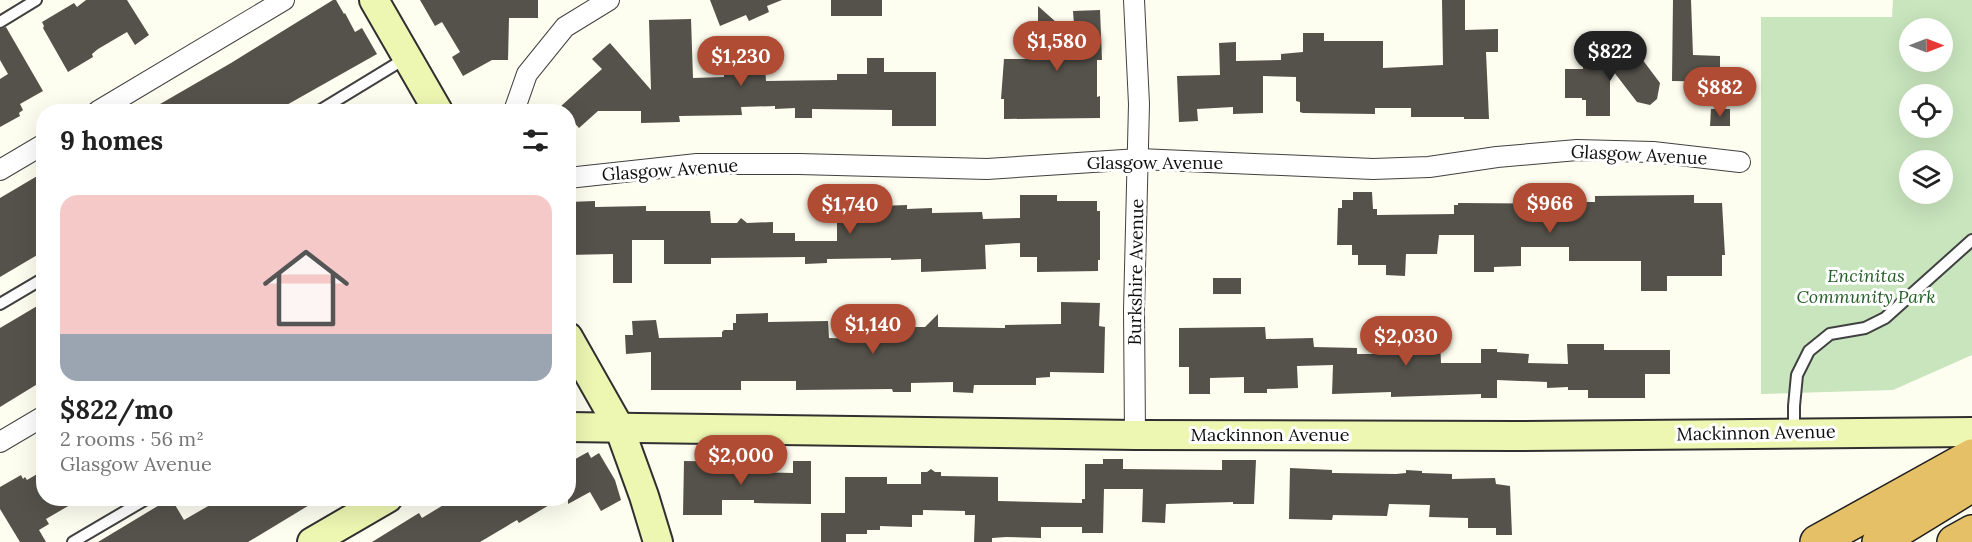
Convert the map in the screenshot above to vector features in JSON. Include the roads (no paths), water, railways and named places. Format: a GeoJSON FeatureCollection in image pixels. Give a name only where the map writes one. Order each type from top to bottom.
{"type":"FeatureCollection","features":[{"type":"Feature","properties":{"kind":"highway"},"geometry":{"type":"LineString","coordinates":[[1818,542],[1972,456]]}},
{"type":"Feature","properties":{"kind":"highway"},"geometry":{"type":"LineString","coordinates":[[1879,542],[1972,485]]}},
{"type":"Feature","properties":{"kind":"highway"},"geometry":{"type":"LineString","coordinates":[[1954,542],[1972,532]]}},
{"type":"Feature","properties":{"kind":"street"},"geometry":{"type":"LineString","coordinates":[[110,104],[284,0]]}},
{"type":"Feature","properties":{"kind":"street"},"geometry":{"type":"LineString","coordinates":[[374,0],[434,104]]}},
{"type":"Feature","properties":{"kind":"street"},"geometry":{"type":"LineString","coordinates":[[516,104],[526,74],[565,27],[609,0]]}},
{"type":"Feature","properties":{"kind":"street","name":"Burkshire Avenue"},"geometry":{"type":"LineString","coordinates":[[1134,0],[1139,104],[1134,310],[1135,435]]}},
{"type":"Feature","properties":{"kind":"street"},"geometry":{"type":"LineString","coordinates":[[0,170],[36,149]]}},
{"type":"Feature","properties":{"kind":"street","name":"Glasgow Avenue"},"geometry":{"type":"LineString","coordinates":[[576,177],[697,164],[987,169],[1139,159],[1373,169],[1429,167],[1497,157],[1577,150],[1653,152],[1740,162]]}},
{"type":"Feature","properties":{"kind":"street"},"geometry":{"type":"LineString","coordinates":[[576,351],[619,427],[645,496],[658,542]]}},
{"type":"Feature","properties":{"kind":"street"},"geometry":{"type":"LineString","coordinates":[[0,442],[36,421]]}},
{"type":"Feature","properties":{"kind":"street","name":"Mackinnon Avenue"},"geometry":{"type":"LineString","coordinates":[[576,427],[1135,435],[1528,436],[1972,432]]}},
{"type":"Feature","properties":{"kind":"street"},"geometry":{"type":"LineString","coordinates":[[312,542],[374,506]]}},
{"type":"Feature","properties":{"kind":"lane"},"geometry":{"type":"LineString","coordinates":[[0,22],[36,0]]}},
{"type":"Feature","properties":{"kind":"lane"},"geometry":{"type":"LineString","coordinates":[[330,104],[407,57]]}},
{"type":"Feature","properties":{"kind":"lane"},"geometry":{"type":"LineString","coordinates":[[1794,433],[1797,375],[1809,351],[1830,334],[1865,328],[1886,318],[1972,240]]}},
{"type":"Feature","properties":{"kind":"lane"},"geometry":{"type":"LineString","coordinates":[[0,304],[36,283]]}},
{"type":"Feature","properties":{"kind":"lane"},"geometry":{"type":"LineString","coordinates":[[73,542],[134,506]]}},
{"type":"Feature","properties":{"kind":"park label","name":"Encinitas Community Park"},"geometry":{"type":"Point","coordinates":[1866,286]}}]}
